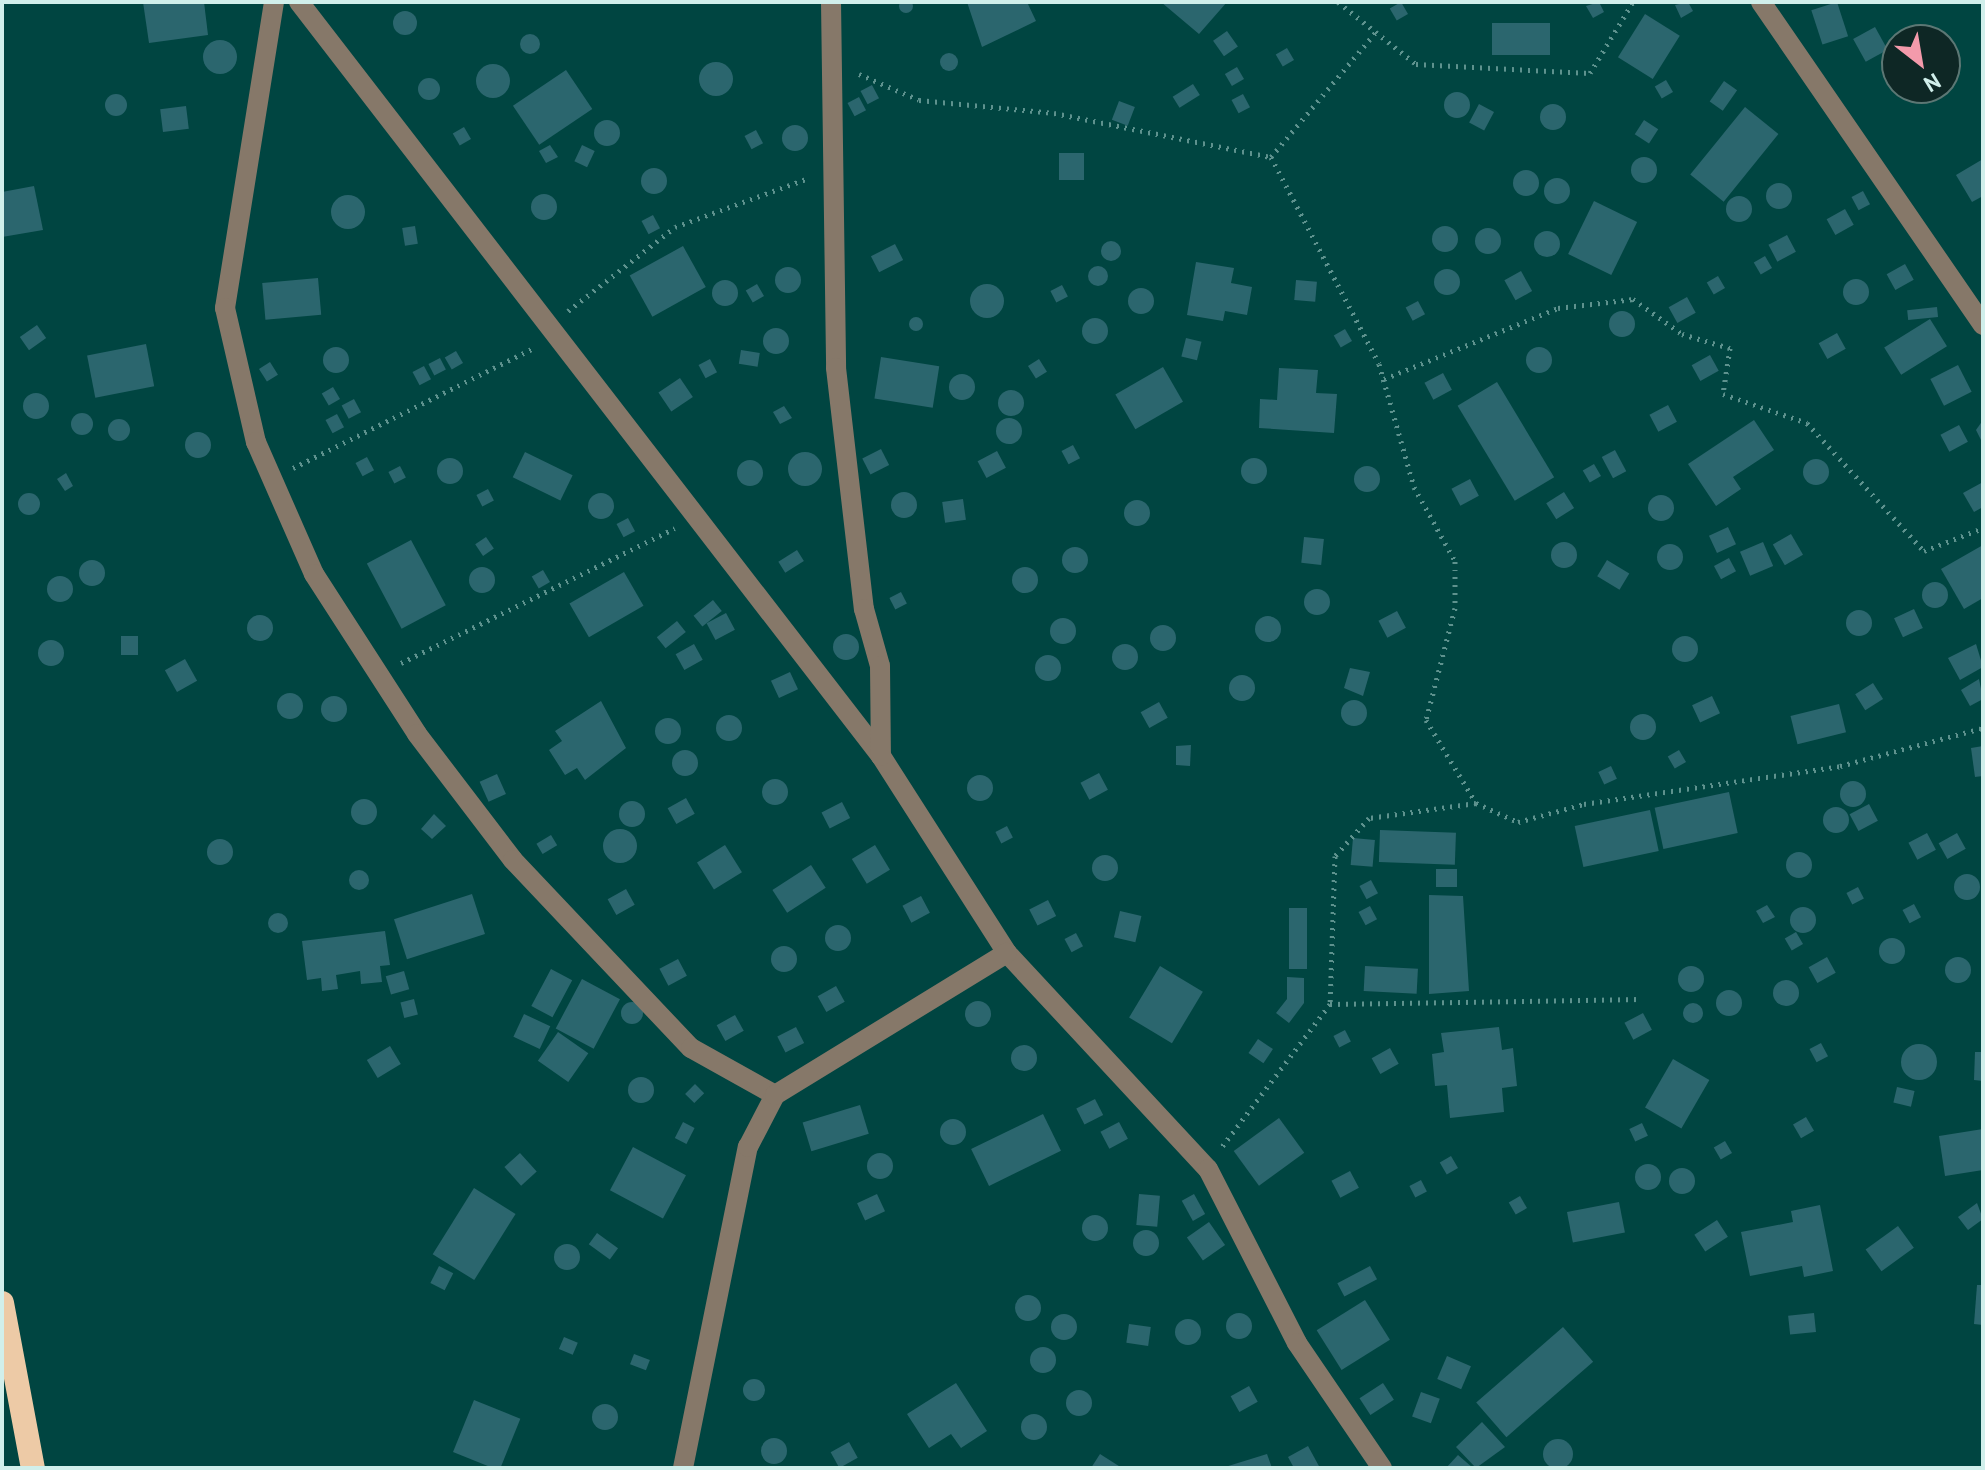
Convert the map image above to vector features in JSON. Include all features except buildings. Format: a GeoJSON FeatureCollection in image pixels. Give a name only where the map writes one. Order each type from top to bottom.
{"type":"FeatureCollection","features":[{"type":"Feature","properties":{"kind":"highway"},"geometry":{"type":"LineString","coordinates":[[2,1303],[33,1468]]}},
{"type":"Feature","properties":{"kind":"street"},"geometry":{"type":"LineString","coordinates":[[274,2],[225,308],[256,442],[275,477],[314,574],[377,673],[513,860],[603,959],[691,1048],[775,1095]]}},
{"type":"Feature","properties":{"kind":"street"},"geometry":{"type":"LineString","coordinates":[[299,2],[701,515],[881,756],[1007,953],[1208,1169],[1297,1343],[1382,1468]]}},
{"type":"Feature","properties":{"kind":"street"},"geometry":{"type":"LineString","coordinates":[[831,2],[836,64],[836,368],[864,609],[880,666],[881,756]]}},
{"type":"Feature","properties":{"kind":"street"},"geometry":{"type":"LineString","coordinates":[[1761,2],[1983,325]]}},
{"type":"Feature","properties":{"kind":"street"},"geometry":{"type":"LineString","coordinates":[[683,1468],[748,1147],[775,1095],[1007,953]]}},
{"type":"Feature","properties":{"kind":"path"},"geometry":{"type":"LineString","coordinates":[[1338,2],[1416,64],[1590,73],[1633,2]]}},
{"type":"Feature","properties":{"kind":"path"},"geometry":{"type":"LineString","coordinates":[[1271,157],[1376,32]]}},
{"type":"Feature","properties":{"kind":"path"},"geometry":{"type":"LineString","coordinates":[[836,64],[919,100],[1054,113],[1271,157]]}},
{"type":"Feature","properties":{"kind":"path"},"geometry":{"type":"LineString","coordinates":[[1271,157],[1384,379],[1414,487],[1455,561],[1455,608],[1426,720],[1476,803]]}},
{"type":"Feature","properties":{"kind":"path"},"geometry":{"type":"LineString","coordinates":[[275,477],[556,329],[675,227],[836,168]]}},
{"type":"Feature","properties":{"kind":"path"},"geometry":{"type":"LineString","coordinates":[[1384,379],[1558,308],[1633,299],[1682,334],[1730,348],[1723,394],[1807,423],[1924,551],[1983,528]]}},
{"type":"Feature","properties":{"kind":"path"},"geometry":{"type":"LineString","coordinates":[[377,673],[485,627],[701,515]]}},
{"type":"Feature","properties":{"kind":"path"},"geometry":{"type":"LineString","coordinates":[[1208,1169],[1239,1116],[1330,1004],[1335,856],[1369,818],[1476,803],[1518,822],[1584,804],[1840,766],[1983,728]]}},
{"type":"Feature","properties":{"kind":"path"},"geometry":{"type":"LineString","coordinates":[[1330,1004],[1641,999]]}}]}
